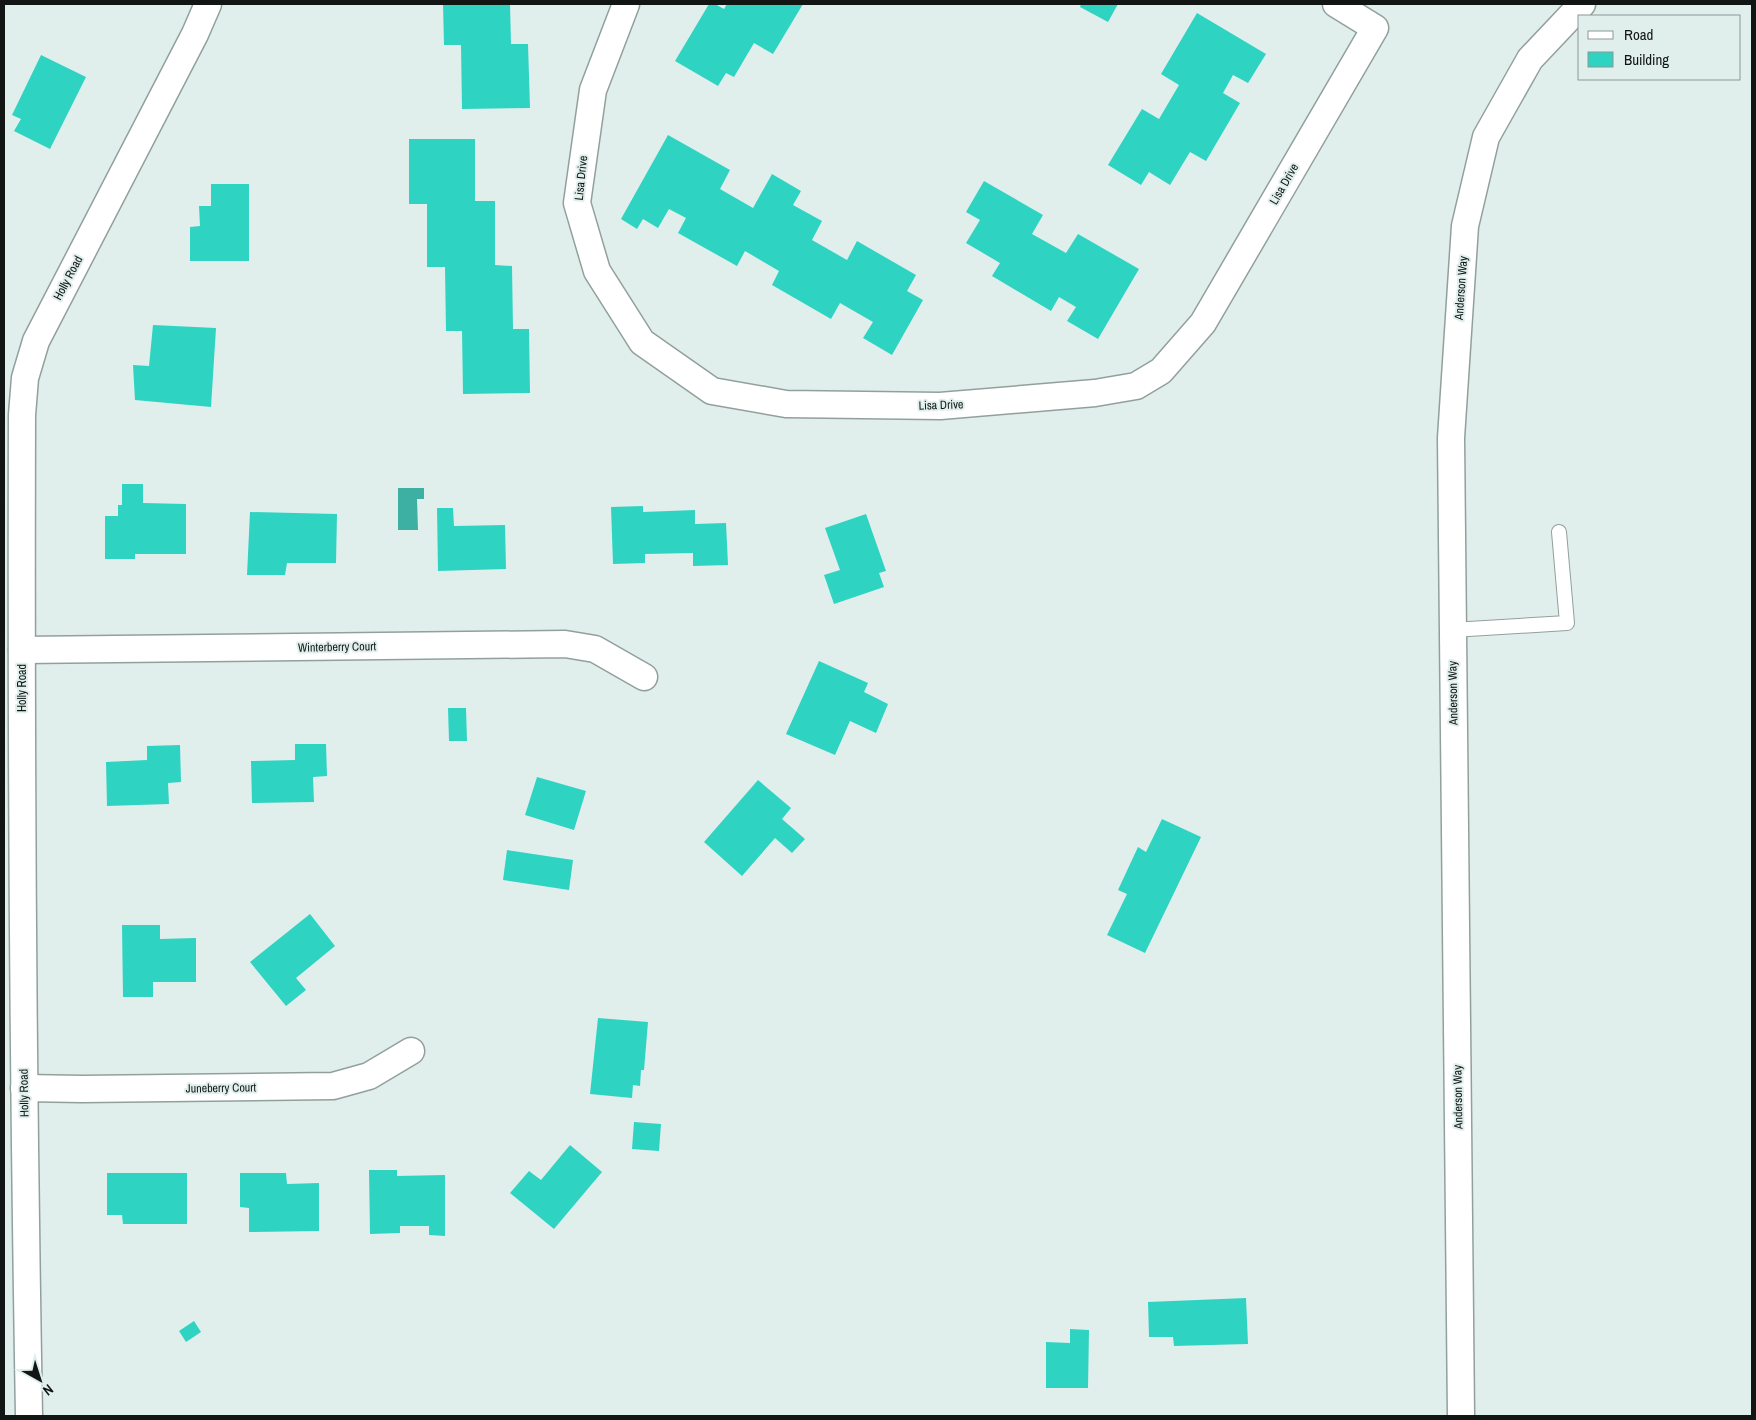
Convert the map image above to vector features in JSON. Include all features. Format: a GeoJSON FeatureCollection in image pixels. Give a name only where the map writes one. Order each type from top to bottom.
{"type":"FeatureCollection","features":[{"type":"Feature","properties":{"kind":"street","name":"Holly Road"},"geometry":{"type":"LineString","coordinates":[[28,1416],[22,650],[22,414],[25,378],[36,341],[196,34],[208,4]]}},
{"type":"Feature","properties":{"kind":"street","name":"Lisa Drive"},"geometry":{"type":"LineString","coordinates":[[626,4],[593,90],[577,203],[597,271],[642,342],[712,391],[786,404],[940,406],[1095,393],[1136,386],[1161,371],[1203,323],[1375,28],[1336,4]]}},
{"type":"Feature","properties":{"kind":"street","name":"Anderson Way"},"geometry":{"type":"LineString","coordinates":[[1461,1416],[1451,438],[1465,226],[1486,137],[1530,59],[1582,4]]}},
{"type":"Feature","properties":{"kind":"street","name":"Winterberry Court"},"geometry":{"type":"LineString","coordinates":[[22,650],[565,644],[596,649],[644,677]]}},
{"type":"Feature","properties":{"kind":"street","name":"Juneberry Court"},"geometry":{"type":"LineString","coordinates":[[24,1088],[334,1086],[369,1076],[410,1051]]}},
{"type":"Feature","properties":{"kind":"lane"},"geometry":{"type":"LineString","coordinates":[[1452,630],[1566,623],[1559,532]]}},
{"type":"Feature","properties":{"kind":"shaded area"},"geometry":{"type":"Polygon","coordinates":[[[398,488],[424,488],[424,499],[417,499],[418,530],[398,530],[398,488]]]}},
{"type":"Feature","properties":{"kind":"building"},"geometry":{"type":"Polygon","coordinates":[[[443,4],[510,4],[511,44],[528,44],[530,108],[462,109],[461,45],[444,45],[443,4]]]}},
{"type":"Feature","properties":{"kind":"building"},"geometry":{"type":"Polygon","coordinates":[[[709,4],[715,4],[724,9],[727,4],[803,4],[773,54],[754,43],[734,77],[726,73],[718,86],[675,61],[709,4]]]}},
{"type":"Feature","properties":{"kind":"building"},"geometry":{"type":"Polygon","coordinates":[[[1081,4],[1118,4],[1108,22],[1080,7],[1081,4]]]}},
{"type":"Feature","properties":{"kind":"building"},"geometry":{"type":"Polygon","coordinates":[[[1197,13],[1266,54],[1248,83],[1233,75],[1223,93],[1240,103],[1206,161],[1190,152],[1170,185],[1149,172],[1141,185],[1108,165],[1142,109],[1159,119],[1179,85],[1161,74],[1197,13]]]}},
{"type":"Feature","properties":{"kind":"building"},"geometry":{"type":"Polygon","coordinates":[[[41,55],[86,77],[50,149],[14,131],[21,119],[12,115],[41,55]]]}},
{"type":"Feature","properties":{"kind":"building"},"geometry":{"type":"Polygon","coordinates":[[[668,135],[730,170],[720,189],[753,208],[772,174],[801,191],[793,205],[822,221],[812,240],[847,260],[857,241],[916,275],[907,291],[923,300],[892,355],[863,338],[873,322],[840,303],[831,319],[772,285],[779,271],[745,251],[737,266],[678,233],[686,218],[669,209],[658,228],[643,219],[637,229],[621,219],[668,135]]]}},
{"type":"Feature","properties":{"kind":"building"},"geometry":{"type":"Polygon","coordinates":[[[409,139],[475,139],[475,201],[495,201],[495,265],[512,266],[513,329],[529,329],[530,393],[463,394],[462,331],[446,331],[445,267],[427,267],[427,204],[409,204],[409,139]]]}},
{"type":"Feature","properties":{"kind":"building"},"geometry":{"type":"Polygon","coordinates":[[[984,181],[1043,215],[1032,234],[1066,253],[1078,234],[1139,269],[1098,339],[1067,321],[1076,307],[1059,297],[1051,311],[992,276],[1000,263],[966,243],[980,220],[966,212],[984,181]]]}},
{"type":"Feature","properties":{"kind":"building"},"geometry":{"type":"Polygon","coordinates":[[[211,184],[249,184],[249,261],[190,261],[190,227],[200,226],[199,206],[211,206],[211,184]]]}},
{"type":"Feature","properties":{"kind":"building"},"geometry":{"type":"Polygon","coordinates":[[[153,325],[216,328],[211,407],[135,400],[133,365],[149,366],[153,325]]]}},
{"type":"Feature","properties":{"kind":"building"},"geometry":{"type":"Polygon","coordinates":[[[122,484],[143,484],[143,503],[186,504],[186,554],[135,554],[135,559],[105,559],[105,516],[118,516],[118,505],[122,505],[122,484]]]}},
{"type":"Feature","properties":{"kind":"building"},"geometry":{"type":"Polygon","coordinates":[[[643,506],[643,512],[695,510],[695,524],[726,523],[728,565],[693,566],[693,553],[645,554],[645,563],[613,564],[611,507],[643,506]]]}},
{"type":"Feature","properties":{"kind":"building"},"geometry":{"type":"Polygon","coordinates":[[[437,508],[453,508],[454,526],[505,525],[506,569],[438,571],[437,508]]]}},
{"type":"Feature","properties":{"kind":"building"},"geometry":{"type":"Polygon","coordinates":[[[250,512],[337,514],[336,563],[287,563],[285,575],[247,575],[250,512]]]}},
{"type":"Feature","properties":{"kind":"building"},"geometry":{"type":"Polygon","coordinates":[[[866,514],[886,571],[879,573],[884,587],[834,604],[824,575],[840,570],[825,528],[866,514]]]}},
{"type":"Feature","properties":{"kind":"building"},"geometry":{"type":"Polygon","coordinates":[[[819,661],[868,683],[864,692],[888,704],[876,733],[850,721],[835,755],[786,734],[819,661]]]}},
{"type":"Feature","properties":{"kind":"building"},"geometry":{"type":"Polygon","coordinates":[[[448,708],[466,708],[467,741],[449,741],[448,708]]]}},
{"type":"Feature","properties":{"kind":"building"},"geometry":{"type":"Polygon","coordinates":[[[295,744],[326,744],[327,776],[313,777],[314,802],[252,803],[251,761],[295,760],[295,744]]]}},
{"type":"Feature","properties":{"kind":"building"},"geometry":{"type":"Polygon","coordinates":[[[180,745],[181,782],[168,783],[169,804],[107,806],[106,762],[147,760],[147,746],[180,745]]]}},
{"type":"Feature","properties":{"kind":"building"},"geometry":{"type":"Polygon","coordinates":[[[537,777],[586,791],[574,830],[525,815],[537,777]]]}},
{"type":"Feature","properties":{"kind":"building"},"geometry":{"type":"Polygon","coordinates":[[[758,780],[791,808],[782,819],[805,839],[792,853],[775,838],[742,876],[704,842],[758,780]]]}},
{"type":"Feature","properties":{"kind":"building"},"geometry":{"type":"Polygon","coordinates":[[[1162,819],[1201,837],[1145,953],[1107,935],[1127,894],[1118,890],[1138,847],[1146,852],[1162,819]]]}},
{"type":"Feature","properties":{"kind":"building"},"geometry":{"type":"Polygon","coordinates":[[[507,850],[573,860],[569,890],[503,880],[507,850]]]}},
{"type":"Feature","properties":{"kind":"building"},"geometry":{"type":"Polygon","coordinates":[[[310,914],[335,946],[296,978],[306,990],[286,1006],[250,962],[310,914]]]}},
{"type":"Feature","properties":{"kind":"building"},"geometry":{"type":"Polygon","coordinates":[[[122,925],[160,925],[160,939],[196,938],[196,982],[153,982],[153,997],[123,997],[122,925]]]}},
{"type":"Feature","properties":{"kind":"building"},"geometry":{"type":"Polygon","coordinates":[[[598,1018],[648,1022],[644,1070],[641,1070],[640,1086],[633,1085],[632,1098],[590,1094],[598,1018]]]}},
{"type":"Feature","properties":{"kind":"building"},"geometry":{"type":"Polygon","coordinates":[[[634,1122],[661,1124],[659,1151],[632,1149],[634,1122]]]}},
{"type":"Feature","properties":{"kind":"building"},"geometry":{"type":"Polygon","coordinates":[[[570,1145],[602,1172],[554,1229],[510,1193],[529,1171],[541,1180],[570,1145]]]}},
{"type":"Feature","properties":{"kind":"building"},"geometry":{"type":"Polygon","coordinates":[[[369,1170],[397,1170],[397,1176],[445,1175],[445,1236],[429,1235],[429,1226],[400,1226],[400,1233],[370,1234],[369,1170]]]}},
{"type":"Feature","properties":{"kind":"building"},"geometry":{"type":"Polygon","coordinates":[[[107,1173],[187,1173],[187,1224],[123,1224],[122,1215],[107,1215],[107,1173]]]}},
{"type":"Feature","properties":{"kind":"building"},"geometry":{"type":"Polygon","coordinates":[[[240,1173],[286,1173],[287,1184],[319,1183],[319,1231],[249,1232],[249,1208],[240,1207],[240,1173]]]}},
{"type":"Feature","properties":{"kind":"building"},"geometry":{"type":"Polygon","coordinates":[[[1246,1298],[1248,1344],[1174,1346],[1173,1337],[1149,1337],[1148,1302],[1246,1298]]]}},
{"type":"Feature","properties":{"kind":"building"},"geometry":{"type":"Polygon","coordinates":[[[194,1321],[201,1332],[186,1342],[179,1331],[194,1321]]]}},
{"type":"Feature","properties":{"kind":"building"},"geometry":{"type":"Polygon","coordinates":[[[1070,1329],[1089,1330],[1088,1388],[1046,1388],[1046,1342],[1070,1343],[1070,1329]]]}}]}
